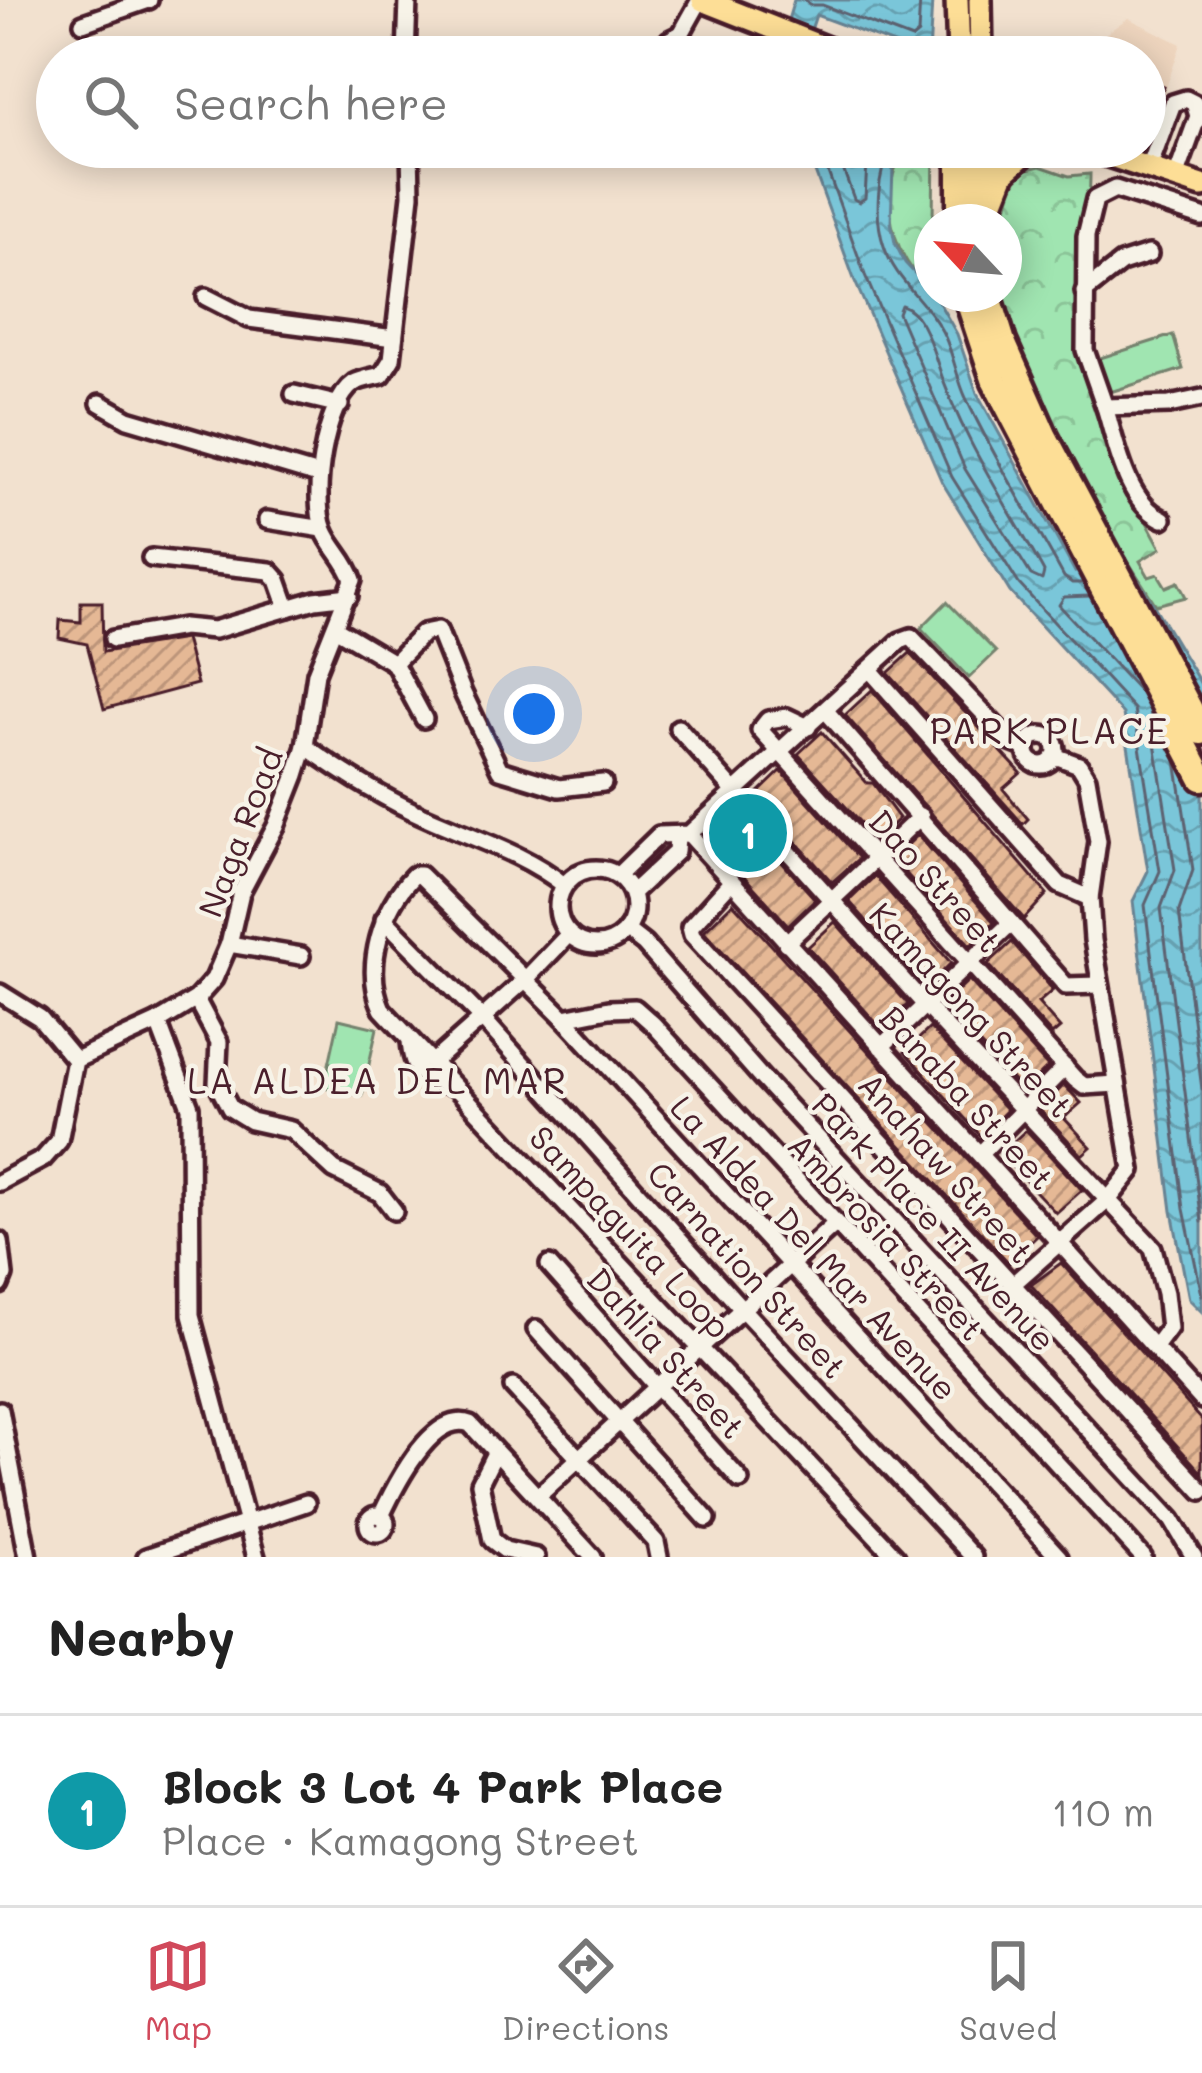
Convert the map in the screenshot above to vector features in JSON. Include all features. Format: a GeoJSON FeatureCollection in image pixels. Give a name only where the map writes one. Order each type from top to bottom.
{"type":"FeatureCollection","features":[{"type":"Feature","properties":{"kind":"highway"},"geometry":{"type":"LineString","coordinates":[[960,168],[960,204]]}},
{"type":"Feature","properties":{"kind":"highway"},"geometry":{"type":"LineString","coordinates":[[983,168],[983,204]]}},
{"type":"Feature","properties":{"kind":"highway"},"geometry":{"type":"LineString","coordinates":[[990,204],[1006,168]]}},
{"type":"Feature","properties":{"kind":"highway"},"geometry":{"type":"LineString","coordinates":[[972,312],[995,382],[1202,732]]}},
{"type":"Feature","properties":{"kind":"highway"},"geometry":{"type":"LineString","coordinates":[[994,312],[1013,369],[1098,562],[1202,778]]}},
{"type":"Feature","properties":{"kind":"main road"},"geometry":{"type":"LineString","coordinates":[[702,0],[789,36]]}},
{"type":"Feature","properties":{"kind":"main road"},"geometry":{"type":"LineString","coordinates":[[957,0],[958,36]]}},
{"type":"Feature","properties":{"kind":"main road"},"geometry":{"type":"LineString","coordinates":[[980,0],[981,36]]}},
{"type":"Feature","properties":{"kind":"main road"},"geometry":{"type":"LineString","coordinates":[[1149,168],[1202,186]]}},
{"type":"Feature","properties":{"kind":"street"},"geometry":{"type":"LineString","coordinates":[[83,23],[149,0]]}},
{"type":"Feature","properties":{"kind":"street"},"geometry":{"type":"LineString","coordinates":[[405,36],[408,0]]}},
{"type":"Feature","properties":{"kind":"street"},"geometry":{"type":"LineString","coordinates":[[677,36],[702,0]]}},
{"type":"Feature","properties":{"kind":"street"},"geometry":{"type":"LineString","coordinates":[[1166,122],[1173,103],[1186,99],[1194,103],[1198,116],[1176,178]]}},
{"type":"Feature","properties":{"kind":"street"},"geometry":{"type":"LineString","coordinates":[[113,639],[183,627],[214,630],[349,596],[348,565],[323,529],[318,475],[340,405],[354,384],[382,375],[388,368],[410,168]]}},
{"type":"Feature","properties":{"kind":"street"},"geometry":{"type":"LineString","coordinates":[[1163,519],[1151,514],[1138,497],[1085,350],[1086,236],[1095,199],[1115,189],[1202,217]]}},
{"type":"Feature","properties":{"kind":"street"},"geometry":{"type":"LineString","coordinates":[[1084,292],[1121,263],[1149,254]]}},
{"type":"Feature","properties":{"kind":"street"},"geometry":{"type":"LineString","coordinates":[[206,297],[249,319],[394,338]]}},
{"type":"Feature","properties":{"kind":"street"},"geometry":{"type":"LineString","coordinates":[[294,394],[340,405]]}},
{"type":"Feature","properties":{"kind":"street"},"geometry":{"type":"LineString","coordinates":[[1106,407],[1169,405],[1202,398]]}},
{"type":"Feature","properties":{"kind":"street"},"geometry":{"type":"LineString","coordinates":[[100,404],[128,419],[318,475]]}},
{"type":"Feature","properties":{"kind":"street"},"geometry":{"type":"LineString","coordinates":[[267,520],[323,529]]}},
{"type":"Feature","properties":{"kind":"street"},"geometry":{"type":"LineString","coordinates":[[151,558],[270,572],[289,608]]}},
{"type":"Feature","properties":{"kind":"street","name":"Naga Road"},"geometry":{"type":"LineString","coordinates":[[75,1060],[158,1022],[196,999],[214,979],[229,944],[241,892],[276,826],[305,746],[316,673],[349,596]]}},
{"type":"Feature","properties":{"kind":"street"},"geometry":{"type":"LineString","coordinates":[[334,628],[394,663],[424,719]]}},
{"type":"Feature","properties":{"kind":"street"},"geometry":{"type":"LineString","coordinates":[[394,663],[423,633],[438,630],[500,770],[559,788],[603,783]]}},
{"type":"Feature","properties":{"kind":"street"},"geometry":{"type":"LineString","coordinates":[[632,893],[676,852],[683,835],[735,795],[900,641],[911,637],[1011,742],[1026,748],[1030,760],[1048,764],[1054,756],[1078,765],[1089,785],[1098,841],[1090,898],[1099,985],[1133,1162],[1130,1178],[1012,1284]]}},
{"type":"Feature","properties":{"kind":"street"},"geometry":{"type":"LineString","coordinates":[[871,671],[1060,885],[1090,898]]}},
{"type":"Feature","properties":{"kind":"street"},"geometry":{"type":"LineString","coordinates":[[826,711],[1066,986],[1099,985]]}},
{"type":"Feature","properties":{"kind":"street"},"geometry":{"type":"LineString","coordinates":[[783,752],[762,735],[762,724],[787,717],[808,727]]}},
{"type":"Feature","properties":{"kind":"street","name":"Kamagong Street"},"geometry":{"type":"LineString","coordinates":[[678,728],[925,1004],[1154,1248],[1169,1328],[1154,1348]]}},
{"type":"Feature","properties":{"kind":"street"},"geometry":{"type":"LineString","coordinates":[[305,746],[358,782],[425,817],[538,864],[564,885]]}},
{"type":"Feature","properties":{"kind":"street","name":"Dao Street"},"geometry":{"type":"LineString","coordinates":[[783,752],[1084,1086],[1117,1084]]}},
{"type":"Feature","properties":{"kind":"street"},"geometry":{"type":"LineString","coordinates":[[786,943],[921,816]]}},
{"type":"Feature","properties":{"kind":"street"},"geometry":{"type":"LineString","coordinates":[[618,875],[658,835],[683,835]]}},
{"type":"Feature","properties":{"kind":"street","name":"Banaba Street"},"geometry":{"type":"LineString","coordinates":[[683,835],[981,1153],[1202,1400]]}},
{"type":"Feature","properties":{"kind":"street"},"geometry":{"type":"LineString","coordinates":[[595,868],[618,875],[632,893],[633,916],[626,930],[614,940],[595,945],[569,934],[557,908],[564,885],[572,876],[595,868]]}},
{"type":"Feature","properties":{"kind":"street"},"geometry":{"type":"LineString","coordinates":[[384,919],[408,880],[420,875],[525,980]]}},
{"type":"Feature","properties":{"kind":"street","name":"Anahaw Street"},"geometry":{"type":"LineString","coordinates":[[730,883],[695,917],[692,935],[1202,1491]]}},
{"type":"Feature","properties":{"kind":"street","name":"Carnation Street"},"geometry":{"type":"LineString","coordinates":[[384,919],[483,1019],[742,1309],[973,1557]]}},
{"type":"Feature","properties":{"kind":"street","name":"Sampaguita Loop"},"geometry":{"type":"LineString","coordinates":[[384,919],[374,992],[382,1009],[896,1557]]}},
{"type":"Feature","properties":{"kind":"street"},"geometry":{"type":"LineString","coordinates":[[880,1047],[1011,923]]}},
{"type":"Feature","properties":{"kind":"street","name":"Park Place II Avenue"},"geometry":{"type":"LineString","coordinates":[[626,930],[644,944],[1172,1520],[1194,1557]]}},
{"type":"Feature","properties":{"kind":"street"},"geometry":{"type":"LineString","coordinates":[[433,1062],[569,934]]}},
{"type":"Feature","properties":{"kind":"street"},"geometry":{"type":"LineString","coordinates":[[229,944],[301,956]]}},
{"type":"Feature","properties":{"kind":"street","name":"La Aldea Del Mar Avenue"},"geometry":{"type":"LineString","coordinates":[[525,980],[1059,1557]]}},
{"type":"Feature","properties":{"kind":"street"},"geometry":{"type":"LineString","coordinates":[[0,993],[40,1018],[75,1060],[59,1141],[43,1160],[0,1182]]}},
{"type":"Feature","properties":{"kind":"street"},"geometry":{"type":"LineString","coordinates":[[196,999],[219,1042],[218,1083],[230,1108],[250,1121],[291,1130],[334,1170],[380,1193],[394,1211]]}},
{"type":"Feature","properties":{"kind":"street","name":"Ambrosia Street"},"geometry":{"type":"LineString","coordinates":[[564,1018],[635,1008],[1143,1557]]}},
{"type":"Feature","properties":{"kind":"street"},"geometry":{"type":"LineString","coordinates":[[158,1022],[190,1107],[191,1315],[256,1557]]}},
{"type":"Feature","properties":{"kind":"street"},"geometry":{"type":"LineString","coordinates":[[410,1041],[411,1063],[418,1073],[452,1086]]}},
{"type":"Feature","properties":{"kind":"street"},"geometry":{"type":"LineString","coordinates":[[981,1153],[1065,1067]]}},
{"type":"Feature","properties":{"kind":"street"},"geometry":{"type":"LineString","coordinates":[[538,1496],[835,1225]]}},
{"type":"Feature","properties":{"kind":"street"},"geometry":{"type":"LineString","coordinates":[[0,1241],[4,1276],[0,1285]]}},
{"type":"Feature","properties":{"kind":"street","name":"Dahlia Street"},"geometry":{"type":"LineString","coordinates":[[549,1264],[740,1480]]}},
{"type":"Feature","properties":{"kind":"street"},"geometry":{"type":"LineString","coordinates":[[536,1329],[707,1520]]}},
{"type":"Feature","properties":{"kind":"street"},"geometry":{"type":"LineString","coordinates":[[513,1387],[656,1542],[659,1554]]}},
{"type":"Feature","properties":{"kind":"street"},"geometry":{"type":"LineString","coordinates":[[0,1410],[28,1557]]}},
{"type":"Feature","properties":{"kind":"street"},"geometry":{"type":"LineString","coordinates":[[381,1516],[414,1457],[449,1423],[460,1420],[470,1424],[593,1557]]}},
{"type":"Feature","properties":{"kind":"street"},"geometry":{"type":"LineString","coordinates":[[495,1453],[480,1483],[492,1540],[505,1550],[536,1557]]}},
{"type":"Feature","properties":{"kind":"street"},"geometry":{"type":"LineString","coordinates":[[146,1557],[306,1503]]}},
{"type":"Feature","properties":{"kind":"shaded area"},"geometry":{"type":"Polygon","coordinates":[[[1128,18],[1165,36],[1103,36],[1128,18]]]}},
{"type":"Feature","properties":{"kind":"shaded area"},"geometry":{"type":"Polygon","coordinates":[[[1166,37],[1181,44],[1166,88],[1166,37]]]}},
{"type":"Feature","properties":{"kind":"green space"},"geometry":{"type":"Polygon","coordinates":[[[896,168],[934,168],[933,204],[914,204],[914,271],[898,243],[890,205],[896,168]]]}},
{"type":"Feature","properties":{"kind":"green space"},"geometry":{"type":"Polygon","coordinates":[[[1032,168],[1069,176],[1090,174],[1078,323],[1085,381],[1106,440],[1161,548],[1140,561],[1149,577],[1158,574],[1166,587],[1178,582],[1186,597],[1156,605],[1060,443],[1029,375],[1007,312],[1022,312],[1022,204],[1008,204],[1021,171],[1032,168]]]}},
{"type":"Feature","properties":{"kind":"green space"},"geometry":{"type":"Polygon","coordinates":[[[1173,335],[1183,369],[1107,393],[1097,359],[1173,335]]]}},
{"type":"Feature","properties":{"kind":"green space"},"geometry":{"type":"Polygon","coordinates":[[[947,602],[996,652],[969,678],[921,628],[947,602]]]}},
{"type":"Feature","properties":{"kind":"green space"},"geometry":{"type":"Polygon","coordinates":[[[339,1019],[377,1028],[362,1096],[324,1087],[339,1019]]]}},
{"type":"Feature","properties":{"kind":"water"},"geometry":{"type":"Polygon","coordinates":[[[794,0],[932,0],[930,36],[872,36],[816,15],[809,36],[783,36],[794,0]]]}},
{"type":"Feature","properties":{"kind":"water"},"geometry":{"type":"Polygon","coordinates":[[[814,168],[893,168],[891,222],[895,243],[914,273],[914,312],[944,312],[977,393],[1075,572],[1121,551],[1202,686],[1202,1312],[1189,1299],[1172,1211],[1133,901],[1148,871],[1123,714],[1010,592],[942,482],[854,279],[814,168]]]}},
{"type":"Feature","properties":{"kind":"building"},"geometry":{"type":"Polygon","coordinates":[[[81,602],[102,602],[103,652],[185,639],[197,684],[104,709],[87,644],[59,638],[60,620],[81,622],[81,602]]]}},
{"type":"Feature","properties":{"kind":"building"},"geometry":{"type":"Polygon","coordinates":[[[910,653],[1021,773],[1003,789],[1028,819],[1023,824],[888,673],[910,653]]]}},
{"type":"Feature","properties":{"kind":"building"},"geometry":{"type":"Polygon","coordinates":[[[872,690],[1047,894],[1024,919],[845,715],[872,690]]]}},
{"type":"Feature","properties":{"kind":"building"},"geometry":{"type":"Polygon","coordinates":[[[822,732],[867,783],[873,783],[899,818],[876,840],[798,754],[822,732]]]}},
{"type":"Feature","properties":{"kind":"building"},"geometry":{"type":"Polygon","coordinates":[[[781,771],[859,858],[832,882],[755,796],[781,771]]]}},
{"type":"Feature","properties":{"kind":"building"},"geometry":{"type":"Polygon","coordinates":[[[741,817],[815,899],[788,925],[714,843],[741,817]]]}},
{"type":"Feature","properties":{"kind":"building"},"geometry":{"type":"Polygon","coordinates":[[[918,835],[994,922],[970,945],[893,859],[918,835]]]}},
{"type":"Feature","properties":{"kind":"building"},"geometry":{"type":"Polygon","coordinates":[[[875,876],[951,963],[926,988],[849,901],[875,876]]]}},
{"type":"Feature","properties":{"kind":"building"},"geometry":{"type":"Polygon","coordinates":[[[733,903],[1037,1236],[1009,1263],[704,931],[733,903]]]}},
{"type":"Feature","properties":{"kind":"building"},"geometry":{"type":"Polygon","coordinates":[[[835,922],[908,1004],[882,1029],[808,947],[835,922]]]}},
{"type":"Feature","properties":{"kind":"building"},"geometry":{"type":"Polygon","coordinates":[[[1012,942],[1053,990],[1038,1003],[1060,1028],[1052,1035],[988,964],[1012,942]]]}},
{"type":"Feature","properties":{"kind":"building"},"geometry":{"type":"Polygon","coordinates":[[[969,980],[1048,1067],[1023,1091],[943,1005],[969,980]]]}},
{"type":"Feature","properties":{"kind":"building"},"geometry":{"type":"Polygon","coordinates":[[[930,1028],[1007,1110],[981,1136],[905,1052],[930,1028]]]}},
{"type":"Feature","properties":{"kind":"building"},"geometry":{"type":"Polygon","coordinates":[[[1064,1085],[1081,1103],[1064,1118],[1091,1147],[1082,1155],[1040,1110],[1064,1085]]]}},
{"type":"Feature","properties":{"kind":"building"},"geometry":{"type":"Polygon","coordinates":[[[1026,1130],[1082,1190],[1056,1213],[1000,1154],[1026,1130]]]}},
{"type":"Feature","properties":{"kind":"building"},"geometry":{"type":"Polygon","coordinates":[[[1061,1263],[1202,1420],[1202,1473],[1031,1285],[1061,1263]]]}},
{"type":"Feature","properties":{"kind":"place","name":"Block 3 Lot 4 Park Place"},"geometry":{"type":"Point","coordinates":[748,833]}},
{"type":"Feature","properties":{"kind":"district","name":"PARK PLACE"},"geometry":{"type":"Point","coordinates":[1050,729]}},
{"type":"Feature","properties":{"kind":"district","name":"LA ALDEA DEL MAR"},"geometry":{"type":"Point","coordinates":[378,1079]}}]}
